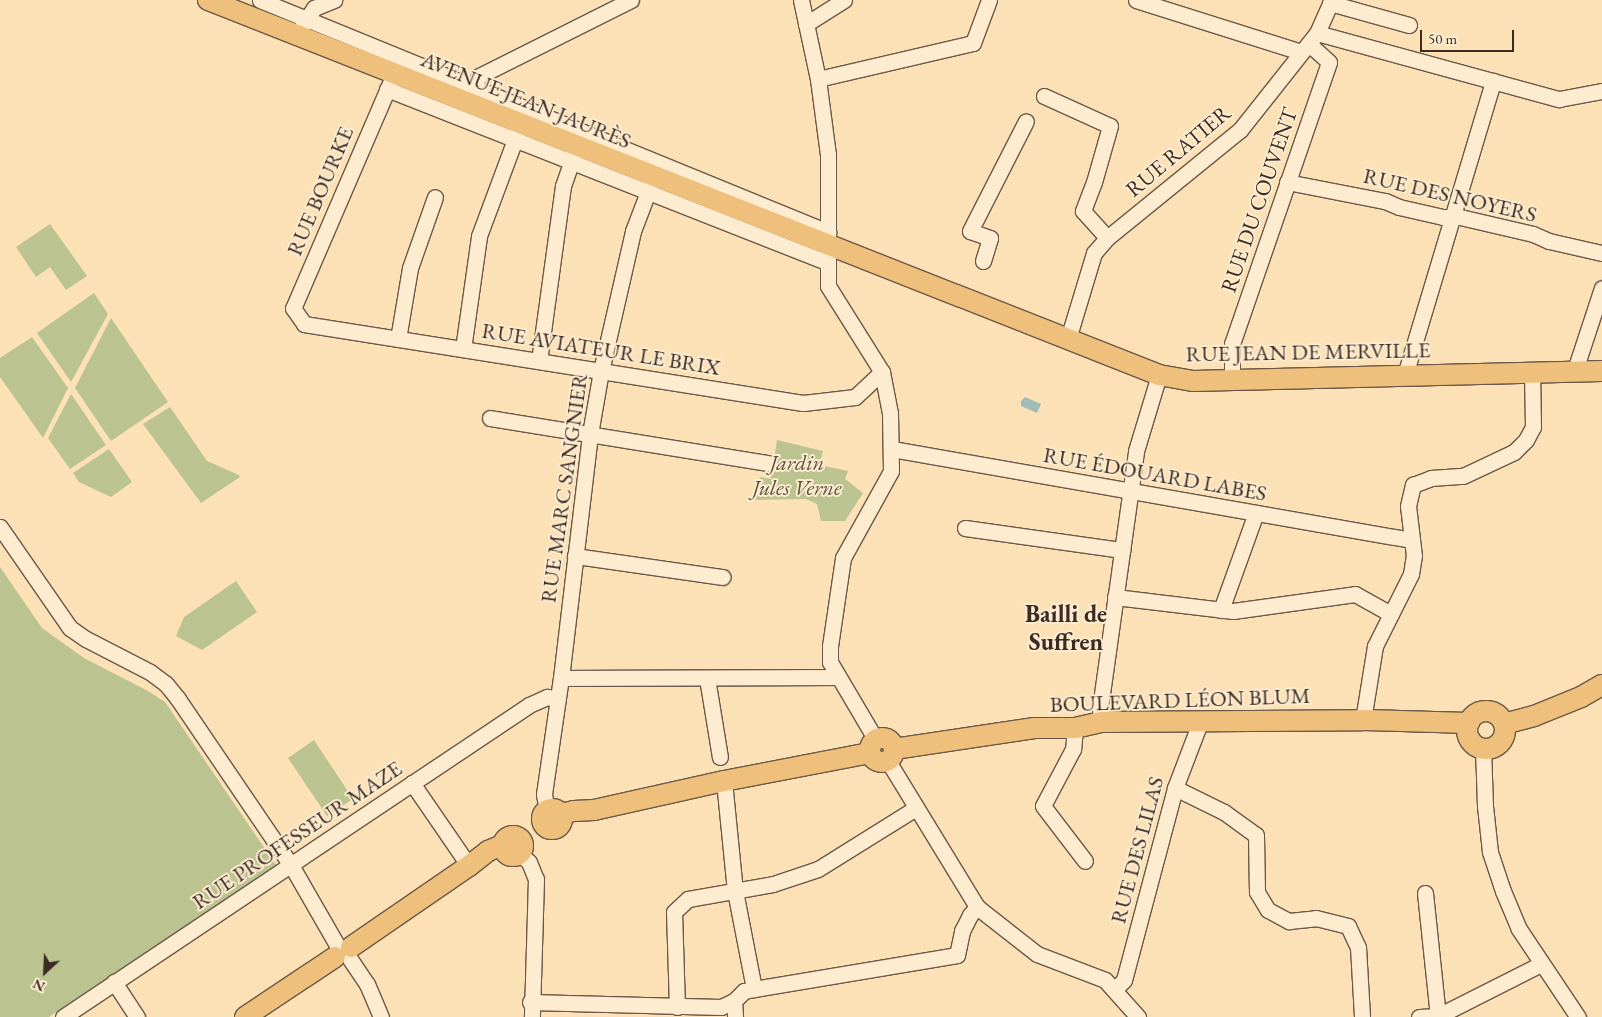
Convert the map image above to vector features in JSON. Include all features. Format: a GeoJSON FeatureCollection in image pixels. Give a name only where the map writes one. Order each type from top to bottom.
{"type":"FeatureCollection","features":[{"type":"Feature","properties":{"kind":"main road","name":"AVENUE JEAN JAURÈS"},"geometry":{"type":"LineString","coordinates":[[208,0],[302,27],[390,81],[470,94],[518,131],[651,184],[827,246]]}},
{"type":"Feature","properties":{"kind":"main road","name":"RUE JEAN DE MERVILLE"},"geometry":{"type":"LineString","coordinates":[[827,246],[1159,375],[1193,381],[1575,370],[1602,371]]}},
{"type":"Feature","properties":{"kind":"main road"},"geometry":{"type":"LineString","coordinates":[[1504,724],[1550,710],[1581,697],[1602,685]]}},
{"type":"Feature","properties":{"kind":"main road"},"geometry":{"type":"LineString","coordinates":[[1490,711],[1496,714],[1504,724],[1502,740],[1494,747],[1483,748],[1470,739],[1469,723],[1477,713],[1490,711]]}},
{"type":"Feature","properties":{"kind":"main road","name":"BOULEVARD LÉON BLUM"},"geometry":{"type":"LineString","coordinates":[[245,1017],[496,846],[513,847],[518,829],[552,819],[724,781],[882,751],[1034,728],[1075,728],[1101,722],[1201,720],[1363,720],[1469,723]]}},
{"type":"Feature","properties":{"kind":"street"},"geometry":{"type":"LineString","coordinates":[[260,0],[302,27],[470,94],[827,246]]}},
{"type":"Feature","properties":{"kind":"street"},"geometry":{"type":"LineString","coordinates":[[302,27],[314,8],[334,0]]}},
{"type":"Feature","properties":{"kind":"street"},"geometry":{"type":"LineString","coordinates":[[801,0],[818,80],[828,155],[828,286],[882,372],[890,413],[892,449],[891,471],[843,558],[830,646],[830,662],[916,808],[977,906],[1037,954],[1104,980],[1138,1017]]}},
{"type":"Feature","properties":{"kind":"street"},"geometry":{"type":"LineString","coordinates":[[806,24],[844,0]]}},
{"type":"Feature","properties":{"kind":"street"},"geometry":{"type":"LineString","coordinates":[[818,80],[972,43],[989,0]]}},
{"type":"Feature","properties":{"kind":"street"},"geometry":{"type":"LineString","coordinates":[[1136,0],[1309,43],[1493,81],[1559,99],[1602,91]]}},
{"type":"Feature","properties":{"kind":"street"},"geometry":{"type":"LineString","coordinates":[[1331,1],[1409,25]]}},
{"type":"Feature","properties":{"kind":"street","name":"RUE RATIER"},"geometry":{"type":"LineString","coordinates":[[1068,339],[1094,253],[1107,238],[1240,130],[1309,43],[1331,1]]}},
{"type":"Feature","properties":{"kind":"street"},"geometry":{"type":"LineString","coordinates":[[470,94],[480,76],[624,2]]}},
{"type":"Feature","properties":{"kind":"street","name":"RUE DU COUVENT"},"geometry":{"type":"LineString","coordinates":[[1232,380],[1232,344],[1329,62],[1309,43]]}},
{"type":"Feature","properties":{"kind":"street"},"geometry":{"type":"LineString","coordinates":[[390,81],[518,131],[479,236],[463,349]]}},
{"type":"Feature","properties":{"kind":"street","name":"RUE BOURKE"},"geometry":{"type":"LineString","coordinates":[[304,324],[293,308],[390,81]]}},
{"type":"Feature","properties":{"kind":"street"},"geometry":{"type":"LineString","coordinates":[[1405,375],[1493,81]]}},
{"type":"Feature","properties":{"kind":"street"},"geometry":{"type":"LineString","coordinates":[[1044,96],[1110,126],[1094,182],[1082,211],[1107,238]]}},
{"type":"Feature","properties":{"kind":"street"},"geometry":{"type":"LineString","coordinates":[[983,261],[990,238],[970,231],[1026,121]]}},
{"type":"Feature","properties":{"kind":"street"},"geometry":{"type":"LineString","coordinates":[[539,362],[562,186],[575,154]]}},
{"type":"Feature","properties":{"kind":"street","name":"RUE DES NOYERS"},"geometry":{"type":"LineString","coordinates":[[1287,182],[1342,194],[1354,194],[1384,201],[1399,207],[1534,234],[1549,241],[1602,253]]}},
{"type":"Feature","properties":{"kind":"street","name":"RUE MARC SANGNIER"},"geometry":{"type":"LineString","coordinates":[[552,819],[544,794],[561,678],[590,434],[601,371],[633,231],[651,184]]}},
{"type":"Feature","properties":{"kind":"street"},"geometry":{"type":"LineString","coordinates":[[398,339],[410,268],[435,197]]}},
{"type":"Feature","properties":{"kind":"street"},"geometry":{"type":"LineString","coordinates":[[1575,370],[1602,288]]}},
{"type":"Feature","properties":{"kind":"street","name":"RUE AVIATEUR LE BRIX"},"geometry":{"type":"LineString","coordinates":[[304,324],[803,403],[855,397],[882,372]]}},
{"type":"Feature","properties":{"kind":"street"},"geometry":{"type":"LineString","coordinates":[[1363,720],[1375,646],[1411,574],[1414,556],[1408,506],[1414,485],[1431,478],[1463,476],[1514,452],[1526,440],[1533,427],[1532,372]]}},
{"type":"Feature","properties":{"kind":"street"},"geometry":{"type":"LineString","coordinates":[[1101,722],[1100,708],[1115,597],[1141,430],[1159,375]]}},
{"type":"Feature","properties":{"kind":"street"},"geometry":{"type":"LineString","coordinates":[[490,418],[768,464]]}},
{"type":"Feature","properties":{"kind":"street","name":"RUE ÉDOUARD LABES"},"geometry":{"type":"LineString","coordinates":[[892,449],[1411,540]]}},
{"type":"Feature","properties":{"kind":"street"},"geometry":{"type":"LineString","coordinates":[[1221,610],[1256,513]]}},
{"type":"Feature","properties":{"kind":"street"},"geometry":{"type":"LineString","coordinates":[[0,527],[70,628],[86,639],[150,672],[166,684],[291,865],[343,952],[367,984],[380,1017]]}},
{"type":"Feature","properties":{"kind":"street"},"geometry":{"type":"LineString","coordinates":[[965,528],[1122,550]]}},
{"type":"Feature","properties":{"kind":"street"},"geometry":{"type":"LineString","coordinates":[[575,556],[723,577]]}},
{"type":"Feature","properties":{"kind":"street"},"geometry":{"type":"LineString","coordinates":[[1115,597],[1233,611],[1355,594],[1391,614]]}},
{"type":"Feature","properties":{"kind":"street"},"geometry":{"type":"LineString","coordinates":[[561,678],[838,677]]}},
{"type":"Feature","properties":{"kind":"street"},"geometry":{"type":"LineString","coordinates":[[707,678],[720,757]]}},
{"type":"Feature","properties":{"kind":"street","name":"RUE PROFESSEUR MAZE"},"geometry":{"type":"LineString","coordinates":[[71,1015],[114,982],[529,705],[547,697],[558,699]]}},
{"type":"Feature","properties":{"kind":"street","name":"RUE DES LILAS"},"geometry":{"type":"LineString","coordinates":[[1114,990],[1124,980],[1175,788],[1201,720]]}},
{"type":"Feature","properties":{"kind":"street"},"geometry":{"type":"LineString","coordinates":[[1075,728],[1073,749],[1043,806],[1085,861]]}},
{"type":"Feature","properties":{"kind":"street"},"geometry":{"type":"LineString","coordinates":[[1483,748],[1485,806],[1490,852],[1503,891],[1519,929],[1578,1017]]}},
{"type":"Feature","properties":{"kind":"street"},"geometry":{"type":"LineString","coordinates":[[724,781],[735,891],[754,988]]}},
{"type":"Feature","properties":{"kind":"street"},"geometry":{"type":"LineString","coordinates":[[412,783],[469,866]]}},
{"type":"Feature","properties":{"kind":"street"},"geometry":{"type":"LineString","coordinates":[[1175,788],[1224,812],[1256,835],[1257,892],[1268,910],[1289,921],[1316,918],[1348,926],[1358,947],[1362,1017]]}},
{"type":"Feature","properties":{"kind":"street"},"geometry":{"type":"LineString","coordinates":[[677,1007],[674,912],[688,899],[773,884],[818,869],[916,808]]}},
{"type":"Feature","properties":{"kind":"street"},"geometry":{"type":"LineString","coordinates":[[513,847],[529,862],[536,879],[531,1009],[720,1007],[734,1001],[744,991],[754,988],[957,956],[962,931],[977,906]]}},
{"type":"Feature","properties":{"kind":"street"},"geometry":{"type":"LineString","coordinates":[[1425,893],[1438,1016]]}},
{"type":"Feature","properties":{"kind":"street"},"geometry":{"type":"LineString","coordinates":[[1419,1017],[1438,1016],[1541,964]]}},
{"type":"Feature","properties":{"kind":"street"},"geometry":{"type":"LineString","coordinates":[[114,982],[137,1017]]}},
{"type":"Feature","properties":{"kind":"street"},"geometry":{"type":"LineString","coordinates":[[734,1001],[735,1017]]}},
{"type":"Feature","properties":{"kind":"green space"},"geometry":{"type":"Polygon","coordinates":[[[50,224],[87,276],[66,290],[50,267],[36,277],[16,247],[50,224]]]}},
{"type":"Feature","properties":{"kind":"green space"},"geometry":{"type":"Polygon","coordinates":[[[94,293],[108,314],[71,382],[37,333],[94,293]]]}},
{"type":"Feature","properties":{"kind":"green space"},"geometry":{"type":"Polygon","coordinates":[[[111,318],[168,402],[111,441],[75,388],[111,318]]]}},
{"type":"Feature","properties":{"kind":"green space"},"geometry":{"type":"Polygon","coordinates":[[[32,337],[68,388],[43,438],[0,377],[0,358],[32,337]]]}},
{"type":"Feature","properties":{"kind":"green space"},"geometry":{"type":"Polygon","coordinates":[[[71,394],[106,445],[70,469],[48,438],[71,394]]]}},
{"type":"Feature","properties":{"kind":"green space"},"geometry":{"type":"Polygon","coordinates":[[[170,407],[207,461],[240,477],[201,503],[143,424],[170,407]]]}},
{"type":"Feature","properties":{"kind":"green space","name":"Jardin Jules Verne"},"geometry":{"type":"Polygon","coordinates":[[[777,440],[823,451],[819,465],[848,471],[845,479],[863,493],[845,521],[821,521],[817,504],[806,499],[755,500],[760,477],[771,479],[777,440]]]}},
{"type":"Feature","properties":{"kind":"green space"},"geometry":{"type":"Polygon","coordinates":[[[109,449],[132,482],[111,497],[79,482],[73,473],[109,449]]]}},
{"type":"Feature","properties":{"kind":"green space"},"geometry":{"type":"Polygon","coordinates":[[[0,567],[42,628],[84,658],[148,691],[165,702],[276,865],[49,1017],[0,1017],[0,567]]]}},
{"type":"Feature","properties":{"kind":"green space"},"geometry":{"type":"Polygon","coordinates":[[[236,581],[257,612],[202,650],[176,636],[184,617],[236,581]]]}},
{"type":"Feature","properties":{"kind":"green space"},"geometry":{"type":"Polygon","coordinates":[[[314,740],[353,799],[327,816],[288,758],[314,740]]]}},
{"type":"Feature","properties":{"kind":"water"},"geometry":{"type":"Polygon","coordinates":[[[1025,397],[1041,404],[1037,413],[1021,406],[1021,401],[1025,397]]]}},
{"type":"Feature","properties":{"kind":"district","name":"Bailli de Suffren"},"geometry":{"type":"Point","coordinates":[1066,628]}}]}
